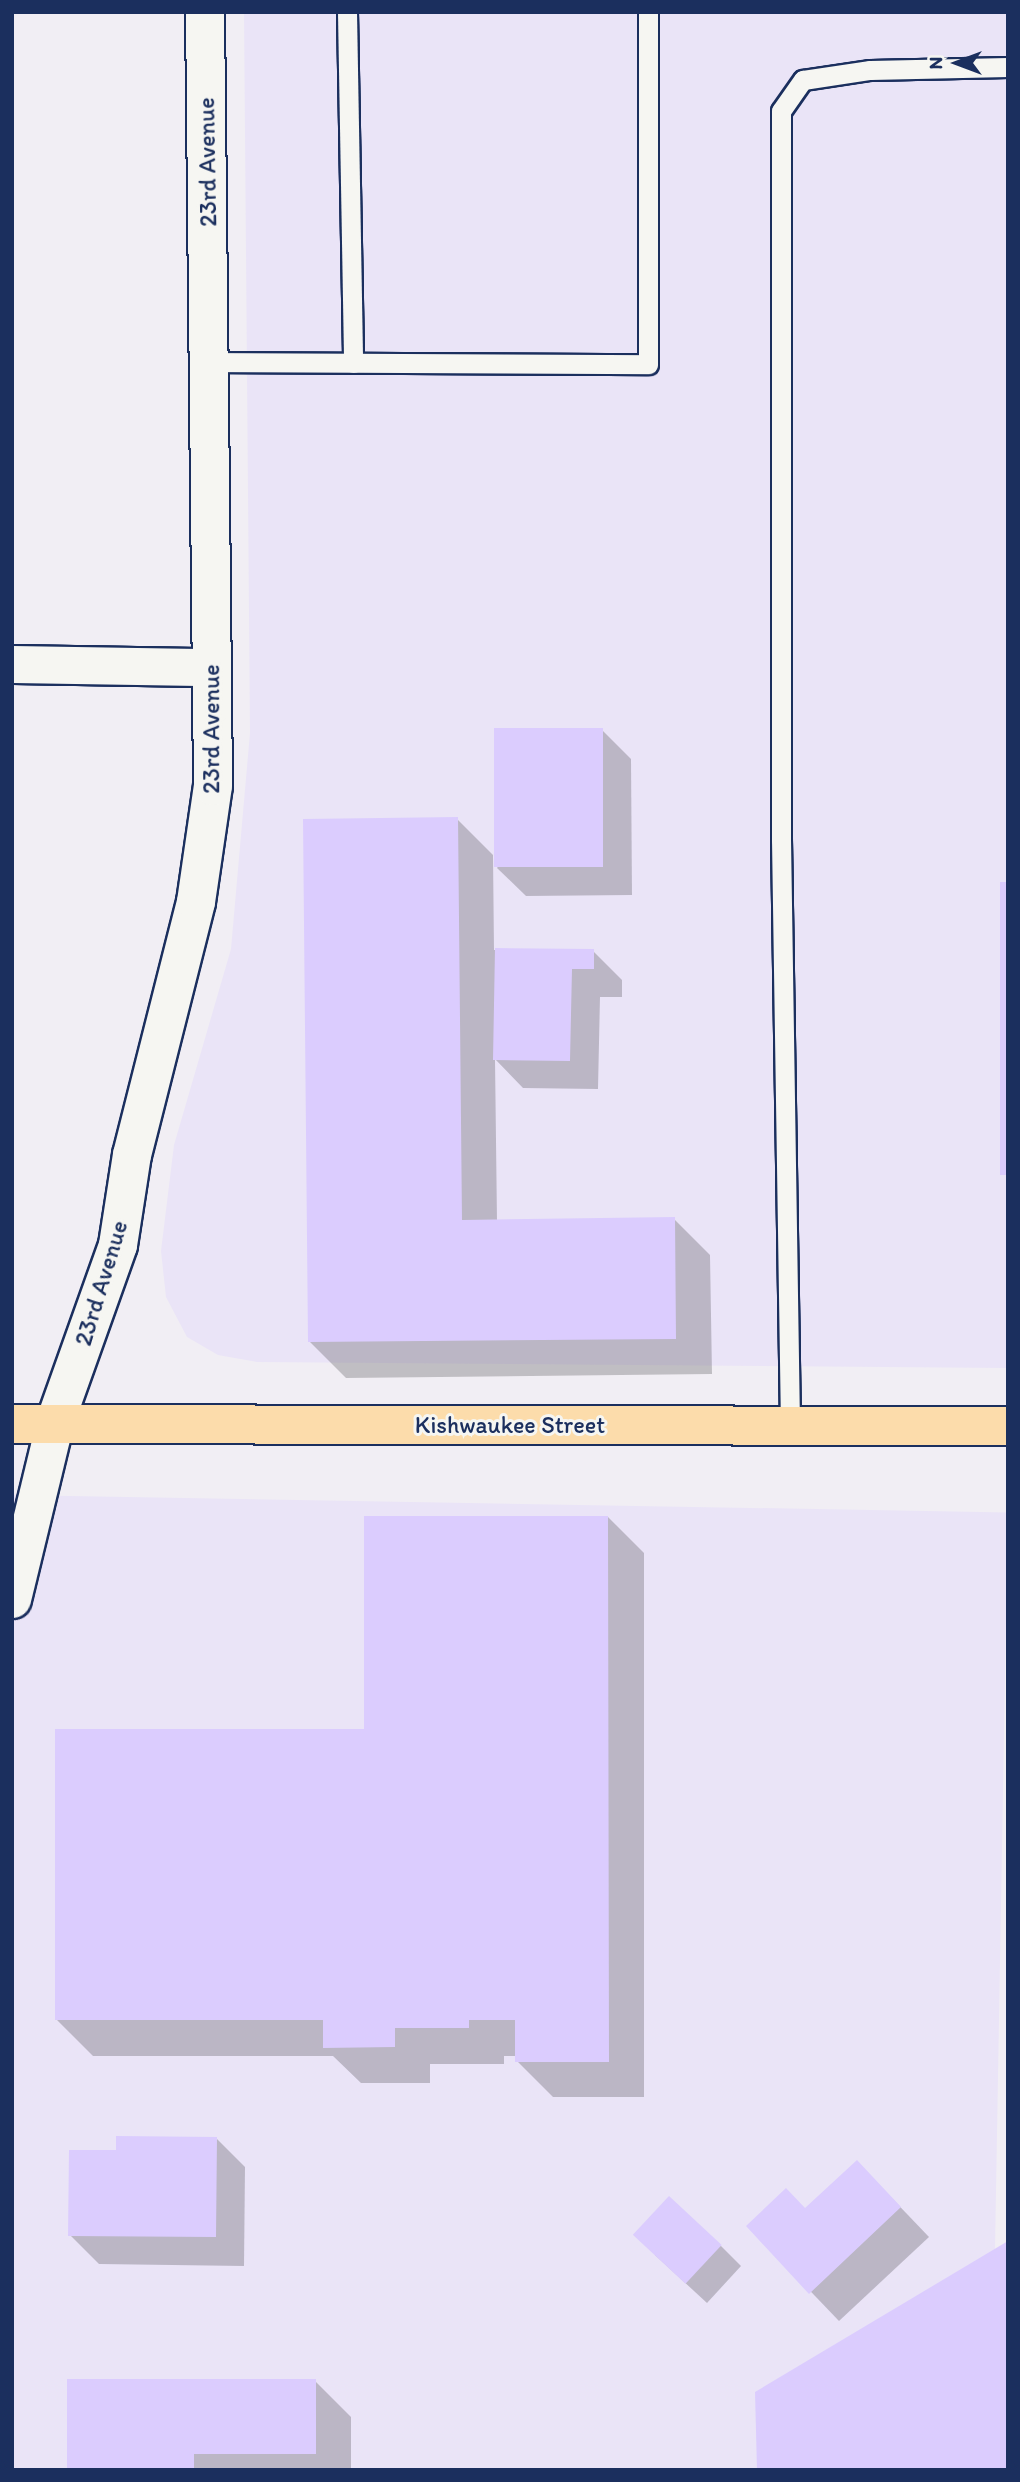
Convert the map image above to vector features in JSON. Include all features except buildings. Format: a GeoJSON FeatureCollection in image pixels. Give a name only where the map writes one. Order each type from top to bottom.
{"type":"FeatureCollection","features":[{"type":"Feature","properties":{"kind":"main road","name":"Kishwaukee Street"},"geometry":{"type":"LineString","coordinates":[[12,1424],[1008,1426]]}},
{"type":"Feature","properties":{"kind":"street","name":"23rd Avenue"},"geometry":{"type":"LineString","coordinates":[[54,1425],[118,1245],[132,1155],[196,902],[213,786],[205,12]]}},
{"type":"Feature","properties":{"kind":"street"},"geometry":{"type":"LineString","coordinates":[[12,664],[211,667]]}},
{"type":"Feature","properties":{"kind":"street"},"geometry":{"type":"LineString","coordinates":[[12,1599],[54,1425]]}},
{"type":"Feature","properties":{"kind":"lane"},"geometry":{"type":"LineString","coordinates":[[347,12],[353,363]]}},
{"type":"Feature","properties":{"kind":"lane"},"geometry":{"type":"LineString","coordinates":[[209,362],[648,364],[648,12]]}},
{"type":"Feature","properties":{"kind":"lane"},"geometry":{"type":"LineString","coordinates":[[790,1426],[781,840],[781,111],[803,80],[870,70],[1008,67]]}},
{"type":"Feature","properties":{"kind":"shaded area"},"geometry":{"type":"Polygon","coordinates":[[[244,12],[1008,12],[1008,1368],[257,1362],[218,1355],[187,1337],[166,1297],[161,1251],[174,1145],[231,949],[250,733],[244,12]]]}},
{"type":"Feature","properties":{"kind":"shaded area"},"geometry":{"type":"Polygon","coordinates":[[[12,1495],[1008,1512],[991,2470],[12,2470],[12,1495]]]}}]}
